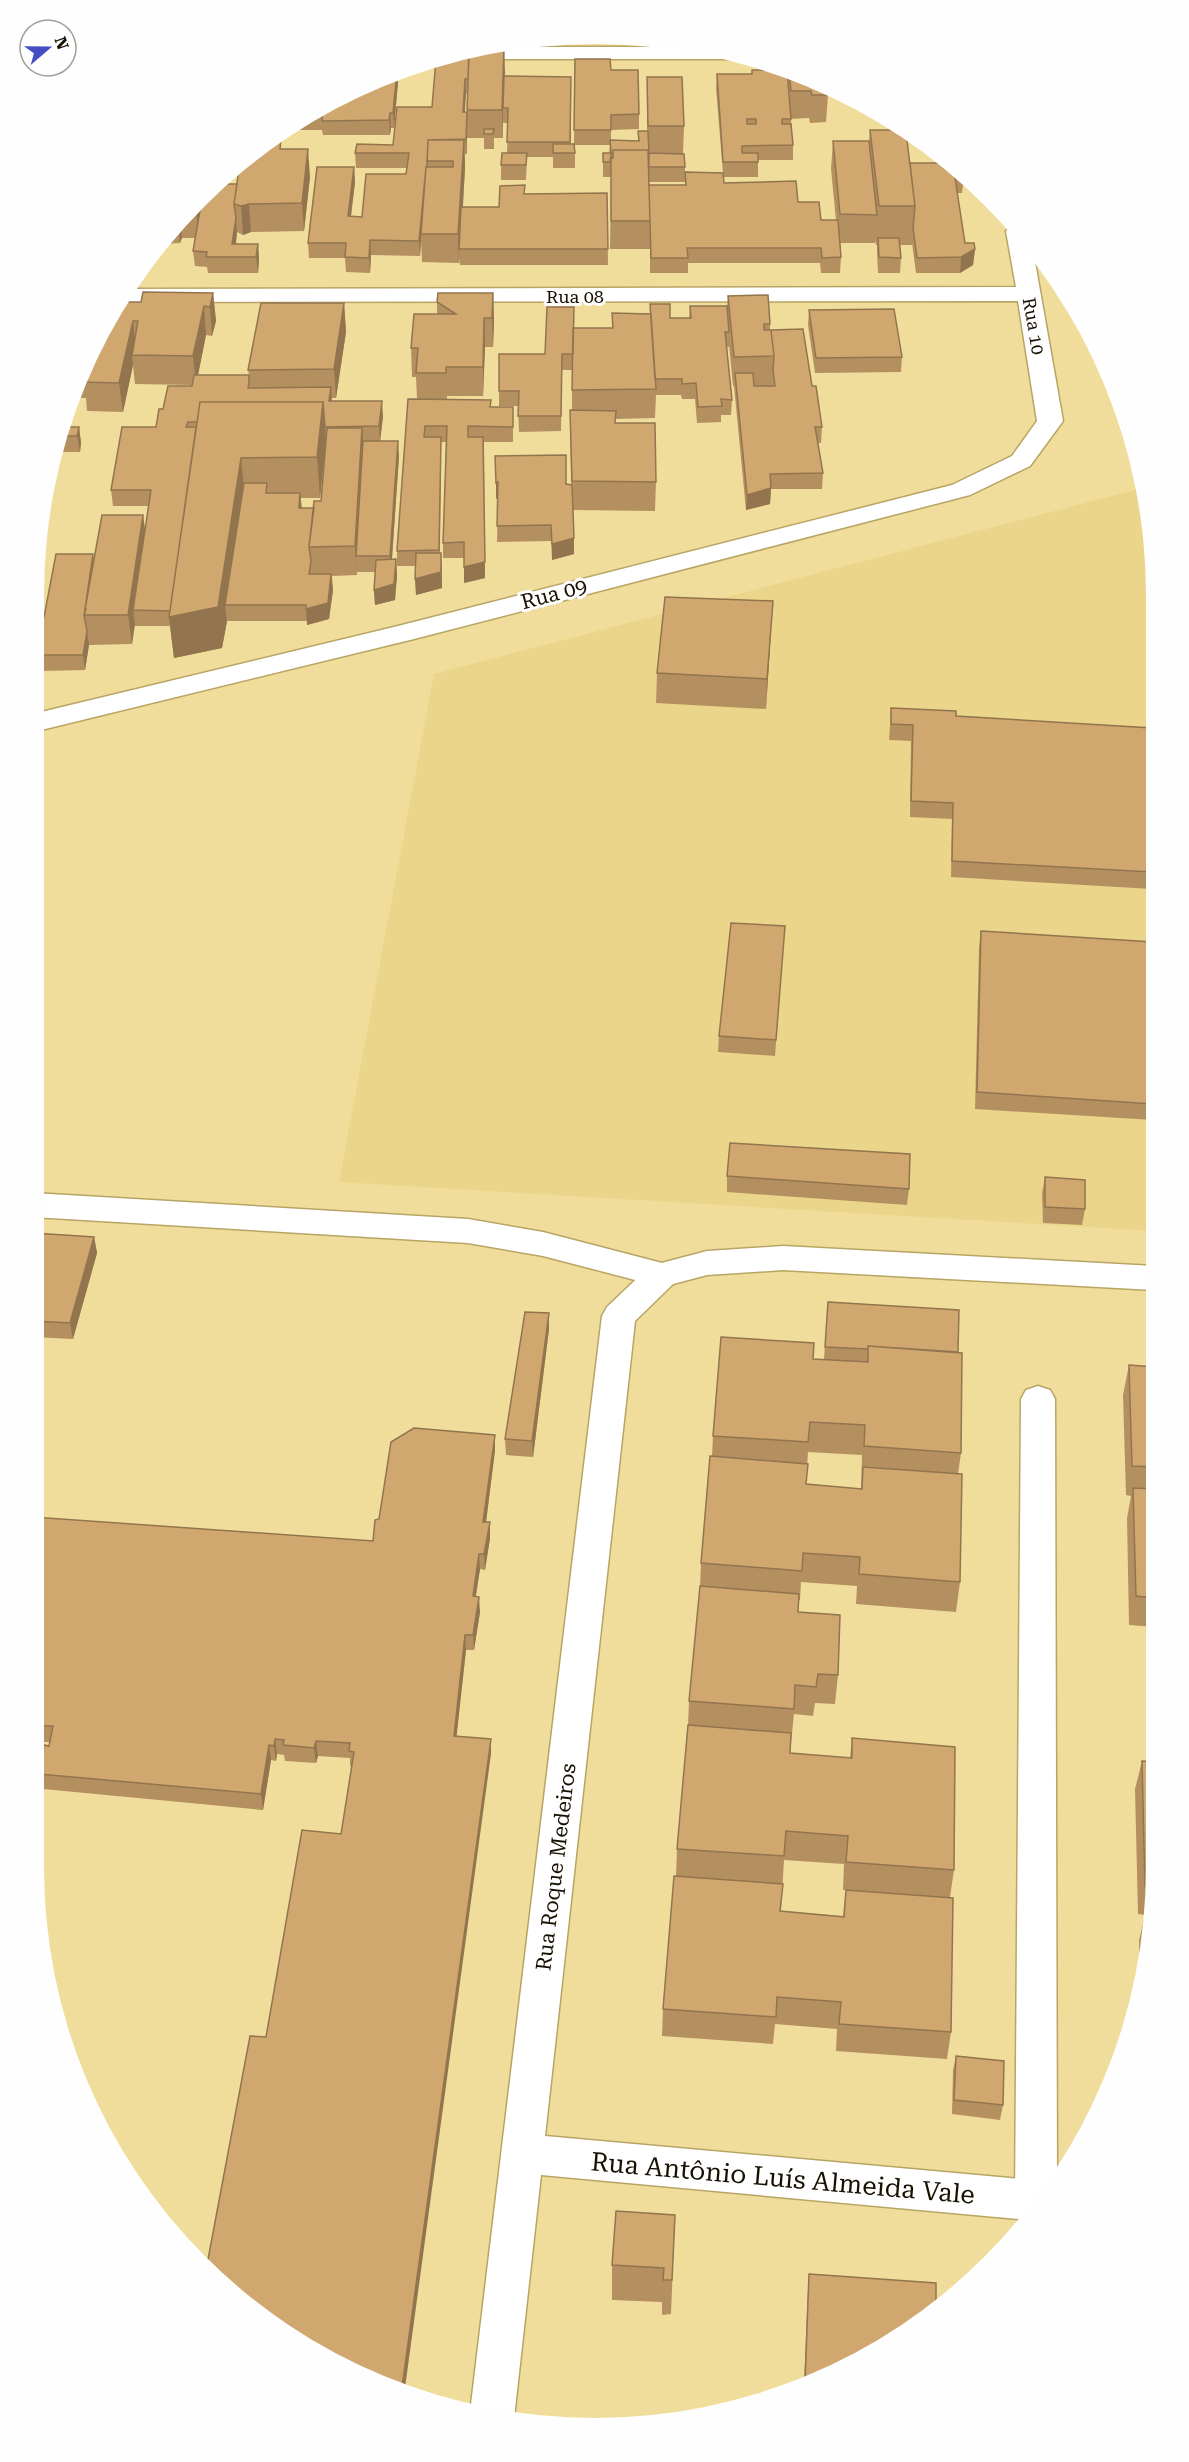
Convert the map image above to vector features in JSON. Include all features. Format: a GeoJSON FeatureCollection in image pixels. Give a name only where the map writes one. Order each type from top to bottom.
{"type":"FeatureCollection","features":[{"type":"Feature","properties":{"kind":"street"},"geometry":{"type":"LineString","coordinates":[[493,53],[696,53]]}},
{"type":"Feature","properties":{"kind":"street","name":"Rua 10"},"geometry":{"type":"LineString","coordinates":[[1020,245],[1050,421]]}},
{"type":"Feature","properties":{"kind":"street","name":"Rua 08"},"geometry":{"type":"LineString","coordinates":[[131,296],[1029,294]]}},
{"type":"Feature","properties":{"kind":"street","name":"Rua 09"},"geometry":{"type":"LineString","coordinates":[[44,720],[404,633],[765,538],[961,490],[1020,461],[1050,421]]}},
{"type":"Feature","properties":{"kind":"street"},"geometry":{"type":"LineString","coordinates":[[44,1205],[468,1231],[543,1244],[662,1275],[707,1263],[783,1258],[1146,1278]]}},
{"type":"Feature","properties":{"kind":"street","name":"Rua Roque Medeiros"},"geometry":{"type":"LineString","coordinates":[[493,2409],[619,1316],[662,1275]]}},
{"type":"Feature","properties":{"kind":"street"},"geometry":{"type":"LineString","coordinates":[[1038,1399],[1040,2192]]}},
{"type":"Feature","properties":{"kind":"street","name":"Rua Antônio Luís Almeida Vale"},"geometry":{"type":"LineString","coordinates":[[523,2154],[1034,2200]]}},
{"type":"Feature","properties":{"kind":"shaded area"},"geometry":{"type":"Polygon","coordinates":[[[1135,490],[1141,523],[1146,594],[1146,1231],[339,1182],[434,674],[1135,490]]]}},
{"type":"Feature","properties":{"kind":"building"},"geometry":{"type":"Polygon","coordinates":[[[504,51],[502,110],[467,110],[469,58],[504,51]]]}},
{"type":"Feature","properties":{"kind":"building"},"geometry":{"type":"Polygon","coordinates":[[[469,58],[463,112],[467,112],[466,139],[428,140],[419,241],[370,240],[369,258],[345,257],[346,243],[308,243],[317,167],[354,167],[348,216],[362,217],[366,174],[406,174],[409,153],[355,153],[357,144],[393,145],[397,107],[432,107],[435,67],[469,58]]]}},
{"type":"Feature","properties":{"kind":"building"},"geometry":{"type":"Polygon","coordinates":[[[575,59],[610,59],[611,70],[638,70],[639,114],[611,115],[611,130],[574,130],[575,59]]]}},
{"type":"Feature","properties":{"kind":"building"},"geometry":{"type":"Polygon","coordinates":[[[752,70],[762,70],[788,79],[791,119],[782,119],[782,124],[791,124],[793,145],[742,146],[742,153],[758,153],[758,162],[723,162],[717,74],[752,74],[752,70]],[[747,119],[747,124],[756,124],[756,119],[747,119]]]}},
{"type":"Feature","properties":{"kind":"building"},"geometry":{"type":"Polygon","coordinates":[[[504,76],[571,77],[570,142],[507,142],[508,108],[503,108],[504,76]]]}},
{"type":"Feature","properties":{"kind":"building"},"geometry":{"type":"Polygon","coordinates":[[[647,77],[682,77],[684,126],[648,126],[647,77]]]}},
{"type":"Feature","properties":{"kind":"building"},"geometry":{"type":"Polygon","coordinates":[[[790,80],[827,95],[812,95],[811,91],[791,91],[790,80]]]}},
{"type":"Feature","properties":{"kind":"building"},"geometry":{"type":"Polygon","coordinates":[[[396,81],[393,113],[390,113],[389,120],[322,121],[322,115],[396,81]]]}},
{"type":"Feature","properties":{"kind":"building"},"geometry":{"type":"Polygon","coordinates":[[[484,129],[494,129],[493,134],[484,134],[484,129]]]}},
{"type":"Feature","properties":{"kind":"building"},"geometry":{"type":"Polygon","coordinates":[[[870,130],[891,130],[907,140],[915,206],[879,206],[870,130]]]}},
{"type":"Feature","properties":{"kind":"building"},"geometry":{"type":"Polygon","coordinates":[[[638,131],[648,131],[649,153],[648,150],[613,150],[611,153],[610,140],[639,141],[638,131]]]}},
{"type":"Feature","properties":{"kind":"building"},"geometry":{"type":"Polygon","coordinates":[[[428,140],[464,140],[458,234],[421,234],[426,167],[453,167],[453,161],[427,161],[428,140]]]}},
{"type":"Feature","properties":{"kind":"building"},"geometry":{"type":"Polygon","coordinates":[[[281,141],[280,149],[308,149],[302,203],[241,206],[234,204],[238,174],[259,157],[281,141]]]}},
{"type":"Feature","properties":{"kind":"building"},"geometry":{"type":"Polygon","coordinates":[[[833,141],[869,141],[877,215],[840,214],[833,141]]]}},
{"type":"Feature","properties":{"kind":"building"},"geometry":{"type":"Polygon","coordinates":[[[553,144],[574,144],[575,153],[553,153],[553,144]]]}},
{"type":"Feature","properties":{"kind":"building"},"geometry":{"type":"Polygon","coordinates":[[[613,150],[648,150],[650,221],[611,221],[611,157],[613,158],[613,150]]]}},
{"type":"Feature","properties":{"kind":"building"},"geometry":{"type":"Polygon","coordinates":[[[502,153],[527,153],[526,165],[501,165],[502,153]]]}},
{"type":"Feature","properties":{"kind":"building"},"geometry":{"type":"Polygon","coordinates":[[[603,153],[611,153],[610,162],[603,162],[603,153]]]}},
{"type":"Feature","properties":{"kind":"building"},"geometry":{"type":"Polygon","coordinates":[[[649,153],[684,154],[685,167],[649,167],[649,153]]]}},
{"type":"Feature","properties":{"kind":"building"},"geometry":{"type":"Polygon","coordinates":[[[910,163],[937,163],[956,178],[965,243],[974,243],[975,249],[961,257],[917,258],[913,228],[915,206],[910,163]]]}},
{"type":"Feature","properties":{"kind":"building"},"geometry":{"type":"Polygon","coordinates":[[[685,172],[723,173],[724,183],[796,181],[798,202],[819,202],[821,220],[838,220],[841,257],[822,258],[821,248],[687,248],[688,258],[651,258],[649,185],[686,185],[685,172]]]}},
{"type":"Feature","properties":{"kind":"building"},"geometry":{"type":"Polygon","coordinates":[[[227,184],[237,184],[234,204],[236,218],[232,244],[258,244],[256,257],[206,257],[207,252],[193,251],[200,210],[227,184]]]}},
{"type":"Feature","properties":{"kind":"building"},"geometry":{"type":"Polygon","coordinates":[[[525,185],[524,194],[607,193],[608,249],[459,249],[461,207],[499,207],[500,186],[525,185]]]}},
{"type":"Feature","properties":{"kind":"building"},"geometry":{"type":"Polygon","coordinates":[[[878,238],[899,238],[901,258],[879,257],[878,238]]]}},
{"type":"Feature","properties":{"kind":"building"},"geometry":{"type":"Polygon","coordinates":[[[143,292],[213,293],[210,307],[204,306],[193,356],[132,355],[138,321],[133,321],[119,383],[86,382],[127,302],[141,302],[143,292]]]}},
{"type":"Feature","properties":{"kind":"building"},"geometry":{"type":"Polygon","coordinates":[[[438,293],[493,293],[492,318],[484,318],[483,367],[446,367],[446,373],[416,373],[418,348],[411,348],[414,314],[456,314],[437,302],[438,293]]]}},
{"type":"Feature","properties":{"kind":"building"},"geometry":{"type":"Polygon","coordinates":[[[768,295],[770,324],[764,324],[764,330],[771,330],[774,356],[734,357],[728,296],[768,295]]]}},
{"type":"Feature","properties":{"kind":"building"},"geometry":{"type":"Polygon","coordinates":[[[261,303],[344,303],[334,369],[248,370],[261,303]]]}},
{"type":"Feature","properties":{"kind":"building"},"geometry":{"type":"Polygon","coordinates":[[[650,304],[670,304],[670,318],[691,318],[690,306],[727,306],[729,332],[725,332],[732,400],[721,399],[722,406],[698,407],[696,383],[682,384],[682,379],[655,379],[650,304]]]}},
{"type":"Feature","properties":{"kind":"building"},"geometry":{"type":"Polygon","coordinates":[[[547,307],[574,307],[573,354],[562,354],[561,416],[518,416],[519,391],[499,391],[499,354],[545,354],[547,307]]]}},
{"type":"Feature","properties":{"kind":"building"},"geometry":{"type":"Polygon","coordinates":[[[894,309],[902,357],[816,358],[809,310],[894,309]]]}},
{"type":"Feature","properties":{"kind":"building"},"geometry":{"type":"Polygon","coordinates":[[[612,313],[651,314],[656,389],[572,390],[573,328],[613,328],[612,313]]]}},
{"type":"Feature","properties":{"kind":"building"},"geometry":{"type":"Polygon","coordinates":[[[803,329],[812,386],[816,386],[822,427],[815,427],[823,473],[770,474],[771,488],[747,495],[735,373],[753,373],[754,386],[775,386],[770,330],[803,329]]]}},
{"type":"Feature","properties":{"kind":"building"},"geometry":{"type":"Polygon","coordinates":[[[194,375],[249,375],[248,388],[331,387],[329,401],[382,401],[379,426],[325,427],[323,402],[200,402],[197,422],[188,422],[186,427],[196,427],[170,611],[133,610],[151,490],[111,490],[122,427],[156,427],[159,409],[163,409],[168,386],[192,386],[194,375]]]}},
{"type":"Feature","properties":{"kind":"building"},"geometry":{"type":"Polygon","coordinates":[[[408,399],[491,400],[490,407],[513,407],[513,427],[468,426],[468,437],[483,437],[485,562],[464,567],[464,542],[443,543],[447,426],[425,426],[424,437],[441,437],[439,550],[397,551],[408,399]]]}},
{"type":"Feature","properties":{"kind":"building"},"geometry":{"type":"Polygon","coordinates":[[[200,402],[323,402],[317,457],[241,458],[218,607],[169,617],[200,402]]]}},
{"type":"Feature","properties":{"kind":"building"},"geometry":{"type":"Polygon","coordinates":[[[570,410],[616,411],[615,423],[655,423],[656,482],[572,481],[570,410]]]}},
{"type":"Feature","properties":{"kind":"building"},"geometry":{"type":"Polygon","coordinates":[[[70,427],[79,427],[77,436],[67,436],[70,427]]]}},
{"type":"Feature","properties":{"kind":"building"},"geometry":{"type":"Polygon","coordinates":[[[327,428],[362,428],[355,546],[309,547],[314,501],[321,501],[327,428]]]}},
{"type":"Feature","properties":{"kind":"building"},"geometry":{"type":"Polygon","coordinates":[[[363,441],[398,441],[390,556],[356,556],[363,441]]]}},
{"type":"Feature","properties":{"kind":"building"},"geometry":{"type":"Polygon","coordinates":[[[566,455],[566,484],[572,485],[574,538],[552,544],[551,525],[497,526],[498,482],[496,483],[495,456],[566,455]]]}},
{"type":"Feature","properties":{"kind":"building"},"geometry":{"type":"Polygon","coordinates":[[[244,483],[267,483],[266,493],[300,493],[299,508],[314,508],[309,547],[311,561],[309,574],[331,574],[328,603],[306,609],[306,605],[225,605],[244,483]]]}},
{"type":"Feature","properties":{"kind":"building"},"geometry":{"type":"Polygon","coordinates":[[[102,515],[143,515],[128,615],[84,615],[102,515]]]}},
{"type":"Feature","properties":{"kind":"building"},"geometry":{"type":"Polygon","coordinates":[[[416,553],[441,553],[441,572],[415,579],[416,553]]]}},
{"type":"Feature","properties":{"kind":"building"},"geometry":{"type":"Polygon","coordinates":[[[56,554],[93,554],[84,615],[87,631],[83,655],[44,655],[44,617],[56,554]]]}},
{"type":"Feature","properties":{"kind":"building"},"geometry":{"type":"Polygon","coordinates":[[[396,559],[394,584],[374,590],[376,560],[396,559]]]}},
{"type":"Feature","properties":{"kind":"building"},"geometry":{"type":"Polygon","coordinates":[[[665,597],[773,601],[767,679],[657,673],[665,597]]]}},
{"type":"Feature","properties":{"kind":"building"},"geometry":{"type":"Polygon","coordinates":[[[891,708],[956,711],[956,716],[1146,728],[1146,872],[952,861],[953,803],[911,801],[913,725],[891,724],[891,708]]]}},
{"type":"Feature","properties":{"kind":"building"},"geometry":{"type":"Polygon","coordinates":[[[731,923],[785,926],[776,1040],[719,1036],[731,923]]]}},
{"type":"Feature","properties":{"kind":"building"},"geometry":{"type":"Polygon","coordinates":[[[981,931],[1146,942],[1146,1104],[977,1092],[981,931]]]}},
{"type":"Feature","properties":{"kind":"building"},"geometry":{"type":"Polygon","coordinates":[[[730,1143],[910,1154],[909,1189],[727,1176],[730,1143]]]}},
{"type":"Feature","properties":{"kind":"building"},"geometry":{"type":"Polygon","coordinates":[[[1045,1177],[1085,1180],[1085,1209],[1045,1207],[1045,1177]]]}},
{"type":"Feature","properties":{"kind":"building"},"geometry":{"type":"Polygon","coordinates":[[[44,1234],[94,1237],[70,1323],[44,1322],[44,1234]]]}},
{"type":"Feature","properties":{"kind":"building"},"geometry":{"type":"Polygon","coordinates":[[[828,1302],[959,1310],[958,1352],[868,1346],[868,1349],[825,1347],[828,1302]]]}},
{"type":"Feature","properties":{"kind":"building"},"geometry":{"type":"Polygon","coordinates":[[[525,1312],[549,1313],[532,1441],[505,1439],[525,1312]]]}},
{"type":"Feature","properties":{"kind":"building"},"geometry":{"type":"Polygon","coordinates":[[[721,1337],[814,1343],[813,1359],[868,1362],[868,1346],[962,1353],[961,1453],[864,1446],[865,1425],[810,1422],[808,1442],[713,1436],[721,1337]]]}},
{"type":"Feature","properties":{"kind":"building"},"geometry":{"type":"Polygon","coordinates":[[[1129,1365],[1146,1366],[1146,1467],[1132,1466],[1129,1365]]]}},
{"type":"Feature","properties":{"kind":"building"},"geometry":{"type":"Polygon","coordinates":[[[414,1428],[495,1435],[483,1522],[490,1522],[484,1554],[479,1554],[473,1596],[479,1597],[473,1635],[465,1635],[454,1736],[491,1739],[402,2384],[351,2362],[288,2326],[231,2282],[208,2260],[250,2036],[266,2037],[302,1830],[341,1834],[354,1752],[349,1751],[350,1743],[316,1741],[314,1748],[283,1745],[284,1740],[275,1739],[274,1746],[269,1745],[261,1794],[44,1774],[44,1745],[49,1746],[53,1726],[44,1726],[44,1518],[373,1541],[375,1520],[379,1519],[391,1442],[414,1428]]]}},
{"type":"Feature","properties":{"kind":"building"},"geometry":{"type":"Polygon","coordinates":[[[710,1456],[808,1464],[806,1484],[862,1489],[863,1467],[962,1474],[960,1582],[859,1574],[860,1557],[803,1553],[802,1571],[701,1563],[710,1456]]]}},
{"type":"Feature","properties":{"kind":"building"},"geometry":{"type":"Polygon","coordinates":[[[1133,1488],[1146,1489],[1146,1597],[1136,1596],[1133,1488]]]}},
{"type":"Feature","properties":{"kind":"building"},"geometry":{"type":"Polygon","coordinates":[[[700,1586],[799,1594],[798,1612],[840,1615],[838,1675],[818,1674],[816,1687],[795,1685],[794,1709],[689,1701],[700,1586]]]}},
{"type":"Feature","properties":{"kind":"building"},"geometry":{"type":"Polygon","coordinates":[[[688,1725],[791,1733],[790,1753],[852,1758],[852,1738],[955,1747],[954,1870],[846,1862],[848,1836],[786,1831],[784,1856],[677,1849],[688,1725]]]}},
{"type":"Feature","properties":{"kind":"building"},"geometry":{"type":"Polygon","coordinates":[[[1142,1761],[1146,1761],[1145,1886],[1142,1761]]]}},
{"type":"Feature","properties":{"kind":"building"},"geometry":{"type":"Polygon","coordinates":[[[674,1876],[783,1884],[780,1911],[844,1917],[846,1890],[953,1898],[951,2032],[839,2024],[841,2002],[777,1997],[776,2017],[663,2009],[674,1876]]]}},
{"type":"Feature","properties":{"kind":"building"},"geometry":{"type":"Polygon","coordinates":[[[956,2056],[1004,2061],[1003,2105],[954,2100],[956,2056]]]}},
{"type":"Feature","properties":{"kind":"building"},"geometry":{"type":"Polygon","coordinates":[[[616,2211],[675,2215],[672,2280],[663,2280],[664,2268],[612,2265],[616,2211]]]}},
{"type":"Feature","properties":{"kind":"building"},"geometry":{"type":"Polygon","coordinates":[[[809,2274],[936,2283],[936,2300],[901,2326],[870,2345],[805,2377],[809,2274]]]}}]}
